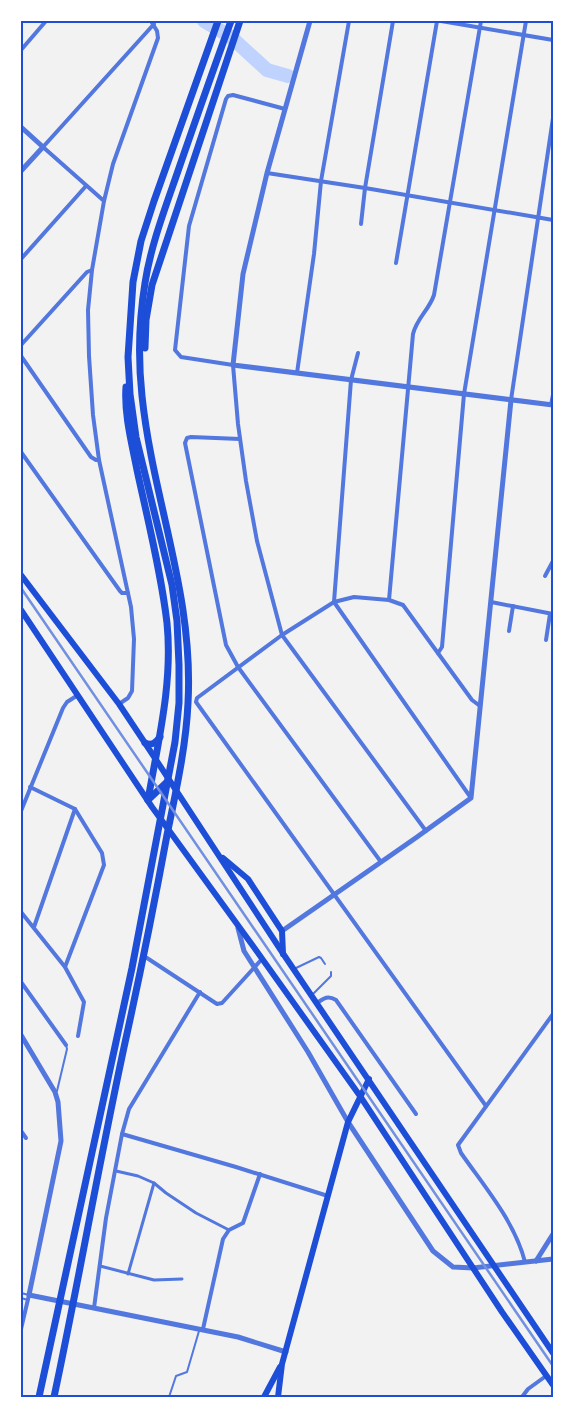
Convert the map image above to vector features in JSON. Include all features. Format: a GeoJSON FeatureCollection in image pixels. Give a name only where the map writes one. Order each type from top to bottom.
{"type":"FeatureCollection","features":[{"type":"Feature","properties":{"kind":"highway"},"geometry":{"type":"LineString","coordinates":[[148,800],[166,702],[168,664],[167,624],[131,438],[126,395],[132,282],[142,241],[218,21]]}},
{"type":"Feature","properties":{"kind":"highway"},"geometry":{"type":"LineString","coordinates":[[54,1397],[125,1042],[141,972],[185,744],[189,664],[186,620],[180,582],[147,435],[142,394],[140,358],[141,319],[145,284],[153,244],[231,21]]}},
{"type":"Feature","properties":{"kind":"highway"},"geometry":{"type":"LineString","coordinates":[[162,820],[183,702],[188,664],[188,623],[182,583],[151,434],[144,357],[146,320],[152,284],[240,21]]}},
{"type":"Feature","properties":{"kind":"highway"},"geometry":{"type":"LineString","coordinates":[[39,1397],[132,968],[175,742],[179,704],[180,665],[172,585],[136,437],[130,394],[128,357]]}},
{"type":"Feature","properties":{"kind":"highway"},"geometry":{"type":"LineString","coordinates":[[145,743],[154,744],[160,737]]}},
{"type":"Feature","properties":{"kind":"highway"},"geometry":{"type":"LineString","coordinates":[[148,800],[170,779]]}},
{"type":"Feature","properties":{"kind":"main road"},"geometry":{"type":"LineString","coordinates":[[21,575],[119,704],[156,758],[293,969],[553,1353]]}},
{"type":"Feature","properties":{"kind":"main road"},"geometry":{"type":"LineString","coordinates":[[21,610],[148,800],[360,1096],[473,1268],[553,1385]]}},
{"type":"Feature","properties":{"kind":"main road"},"geometry":{"type":"LineString","coordinates":[[216,852],[248,879],[282,931],[284,955]]}},
{"type":"Feature","properties":{"kind":"main road"},"geometry":{"type":"LineString","coordinates":[[265,1396],[282,1364],[286,1352],[348,1122],[369,1079]]}},
{"type":"Feature","properties":{"kind":"main road"},"geometry":{"type":"LineString","coordinates":[[265,1396],[271,1394],[277,1397],[282,1364]]}},
{"type":"Feature","properties":{"kind":"street"},"geometry":{"type":"LineString","coordinates":[[21,50],[46,21]]}},
{"type":"Feature","properties":{"kind":"street"},"geometry":{"type":"LineString","coordinates":[[310,21],[267,173],[244,274],[234,365],[240,439],[258,541],[282,636],[426,830]]}},
{"type":"Feature","properties":{"kind":"street"},"geometry":{"type":"LineString","coordinates":[[297,373],[314,254],[321,181],[349,21]]}},
{"type":"Feature","properties":{"kind":"street"},"geometry":{"type":"LineString","coordinates":[[361,224],[392,21]]}},
{"type":"Feature","properties":{"kind":"street"},"geometry":{"type":"LineString","coordinates":[[396,263],[437,21]]}},
{"type":"Feature","properties":{"kind":"street"},"geometry":{"type":"LineString","coordinates":[[441,21],[553,40]]}},
{"type":"Feature","properties":{"kind":"street"},"geometry":{"type":"LineString","coordinates":[[389,600],[413,334],[419,318],[430,306],[434,295],[481,21]]}},
{"type":"Feature","properties":{"kind":"street"},"geometry":{"type":"LineString","coordinates":[[438,653],[442,647],[464,394],[526,21]]}},
{"type":"Feature","properties":{"kind":"street"},"geometry":{"type":"LineString","coordinates":[[21,171],[153,23],[157,31],[156,44],[113,164],[104,201],[92,270],[88,310],[93,415],[99,460],[128,593],[134,639],[132,691],[128,698],[119,704]]}},
{"type":"Feature","properties":{"kind":"street"},"geometry":{"type":"LineString","coordinates":[[285,109],[233,95],[228,96],[188,226],[176,350],[181,357],[552,405],[553,395]]}},
{"type":"Feature","properties":{"kind":"street"},"geometry":{"type":"LineString","coordinates":[[282,931],[471,798],[510,400],[553,118]]}},
{"type":"Feature","properties":{"kind":"street"},"geometry":{"type":"LineString","coordinates":[[21,127],[104,201]]}},
{"type":"Feature","properties":{"kind":"street"},"geometry":{"type":"LineString","coordinates":[[267,173],[553,220]]}},
{"type":"Feature","properties":{"kind":"street"},"geometry":{"type":"LineString","coordinates":[[21,258],[86,186]]}},
{"type":"Feature","properties":{"kind":"street"},"geometry":{"type":"LineString","coordinates":[[21,345],[85,274],[92,270]]}},
{"type":"Feature","properties":{"kind":"street"},"geometry":{"type":"LineString","coordinates":[[358,353],[351,380],[334,602],[471,798]]}},
{"type":"Feature","properties":{"kind":"street"},"geometry":{"type":"LineString","coordinates":[[21,356],[91,457],[99,460]]}},
{"type":"Feature","properties":{"kind":"street"},"geometry":{"type":"LineString","coordinates":[[240,439],[191,437],[187,438],[184,443],[226,645],[238,667],[381,862]]}},
{"type":"Feature","properties":{"kind":"street"},"geometry":{"type":"LineString","coordinates":[[21,452],[120,591],[128,593]]}},
{"type":"Feature","properties":{"kind":"street"},"geometry":{"type":"LineString","coordinates":[[546,576],[553,561]]}},
{"type":"Feature","properties":{"kind":"street"},"geometry":{"type":"LineString","coordinates":[[480,706],[472,700],[403,605],[389,600],[354,598],[334,602],[282,636],[197,698],[196,702],[486,1106]]}},
{"type":"Feature","properties":{"kind":"street"},"geometry":{"type":"LineString","coordinates":[[491,602],[551,614],[546,640]]}},
{"type":"Feature","properties":{"kind":"street"},"geometry":{"type":"LineString","coordinates":[[509,631],[513,606]]}},
{"type":"Feature","properties":{"kind":"street"},"geometry":{"type":"LineString","coordinates":[[21,811],[63,708],[78,695]]}},
{"type":"Feature","properties":{"kind":"street"},"geometry":{"type":"LineString","coordinates":[[30,787],[75,809],[104,859],[104,865],[65,967]]}},
{"type":"Feature","properties":{"kind":"street"},"geometry":{"type":"LineString","coordinates":[[34,927],[75,809]]}},
{"type":"Feature","properties":{"kind":"street"},"geometry":{"type":"LineString","coordinates":[[21,912],[65,967],[84,1002],[78,1036]]}},
{"type":"Feature","properties":{"kind":"street"},"geometry":{"type":"LineString","coordinates":[[237,925],[244,950],[308,1052],[348,1122],[433,1251],[453,1268],[473,1268],[553,1259]]}},
{"type":"Feature","properties":{"kind":"street"},"geometry":{"type":"LineString","coordinates":[[141,959],[143,957],[147,958],[219,1004],[254,966],[263,959]]}},
{"type":"Feature","properties":{"kind":"street"},"geometry":{"type":"LineString","coordinates":[[21,982],[66,1045]]}},
{"type":"Feature","properties":{"kind":"street"},"geometry":{"type":"LineString","coordinates":[[94,1308],[106,1218],[122,1134],[129,1109],[200,992]]}},
{"type":"Feature","properties":{"kind":"street"},"geometry":{"type":"LineString","coordinates":[[317,1003],[326,997],[336,1000],[416,1114]]}},
{"type":"Feature","properties":{"kind":"street"},"geometry":{"type":"LineString","coordinates":[[526,1262],[520,1245],[504,1215],[458,1147],[459,1142],[553,1014]]}},
{"type":"Feature","properties":{"kind":"street"},"geometry":{"type":"LineString","coordinates":[[21,1035],[46,1074],[56,1096],[61,1141],[21,1329]]}},
{"type":"Feature","properties":{"kind":"street"},"geometry":{"type":"LineString","coordinates":[[21,1131],[26,1138]]}},
{"type":"Feature","properties":{"kind":"street"},"geometry":{"type":"LineString","coordinates":[[122,1134],[328,1196]]}},
{"type":"Feature","properties":{"kind":"street"},"geometry":{"type":"LineString","coordinates":[[116,1171],[138,1176],[154,1183],[196,1213],[229,1230]]}},
{"type":"Feature","properties":{"kind":"street"},"geometry":{"type":"LineString","coordinates":[[201,1329],[224,1238],[229,1230],[243,1223],[260,1174]]}},
{"type":"Feature","properties":{"kind":"street"},"geometry":{"type":"LineString","coordinates":[[128,1274],[154,1183]]}},
{"type":"Feature","properties":{"kind":"street"},"geometry":{"type":"LineString","coordinates":[[536,1261],[553,1234]]}},
{"type":"Feature","properties":{"kind":"street"},"geometry":{"type":"LineString","coordinates":[[100,1266],[154,1280],[182,1279]]}},
{"type":"Feature","properties":{"kind":"street"},"geometry":{"type":"LineString","coordinates":[[28,1298],[94,1308],[201,1329],[238,1337],[286,1352]]}},
{"type":"Feature","properties":{"kind":"street"},"geometry":{"type":"LineString","coordinates":[[522,1397],[528,1389],[546,1376]]}},
{"type":"Feature","properties":{"kind":"lane"},"geometry":{"type":"LineString","coordinates":[[293,969],[319,957],[326,964]]}},
{"type":"Feature","properties":{"kind":"lane"},"geometry":{"type":"LineString","coordinates":[[312,996],[331,976],[331,972]]}},
{"type":"Feature","properties":{"kind":"lane"},"geometry":{"type":"LineString","coordinates":[[56,1096],[67,1048],[66,1045]]}},
{"type":"Feature","properties":{"kind":"lane"},"geometry":{"type":"LineString","coordinates":[[21,1293],[28,1298]]}},
{"type":"Feature","properties":{"kind":"lane"},"geometry":{"type":"LineString","coordinates":[[21,1298],[28,1298]]}},
{"type":"Feature","properties":{"kind":"lane"},"geometry":{"type":"LineString","coordinates":[[170,1397],[176,1376],[187,1372],[201,1329]]}},
{"type":"Feature","properties":{"kind":"waterway"},"geometry":{"type":"LineString","coordinates":[[204,21],[231,37],[267,70],[288,76]]}},
{"type":"Feature","properties":{"kind":"railway"},"geometry":{"type":"LineString","coordinates":[[21,588],[553,1366]]}}]}
